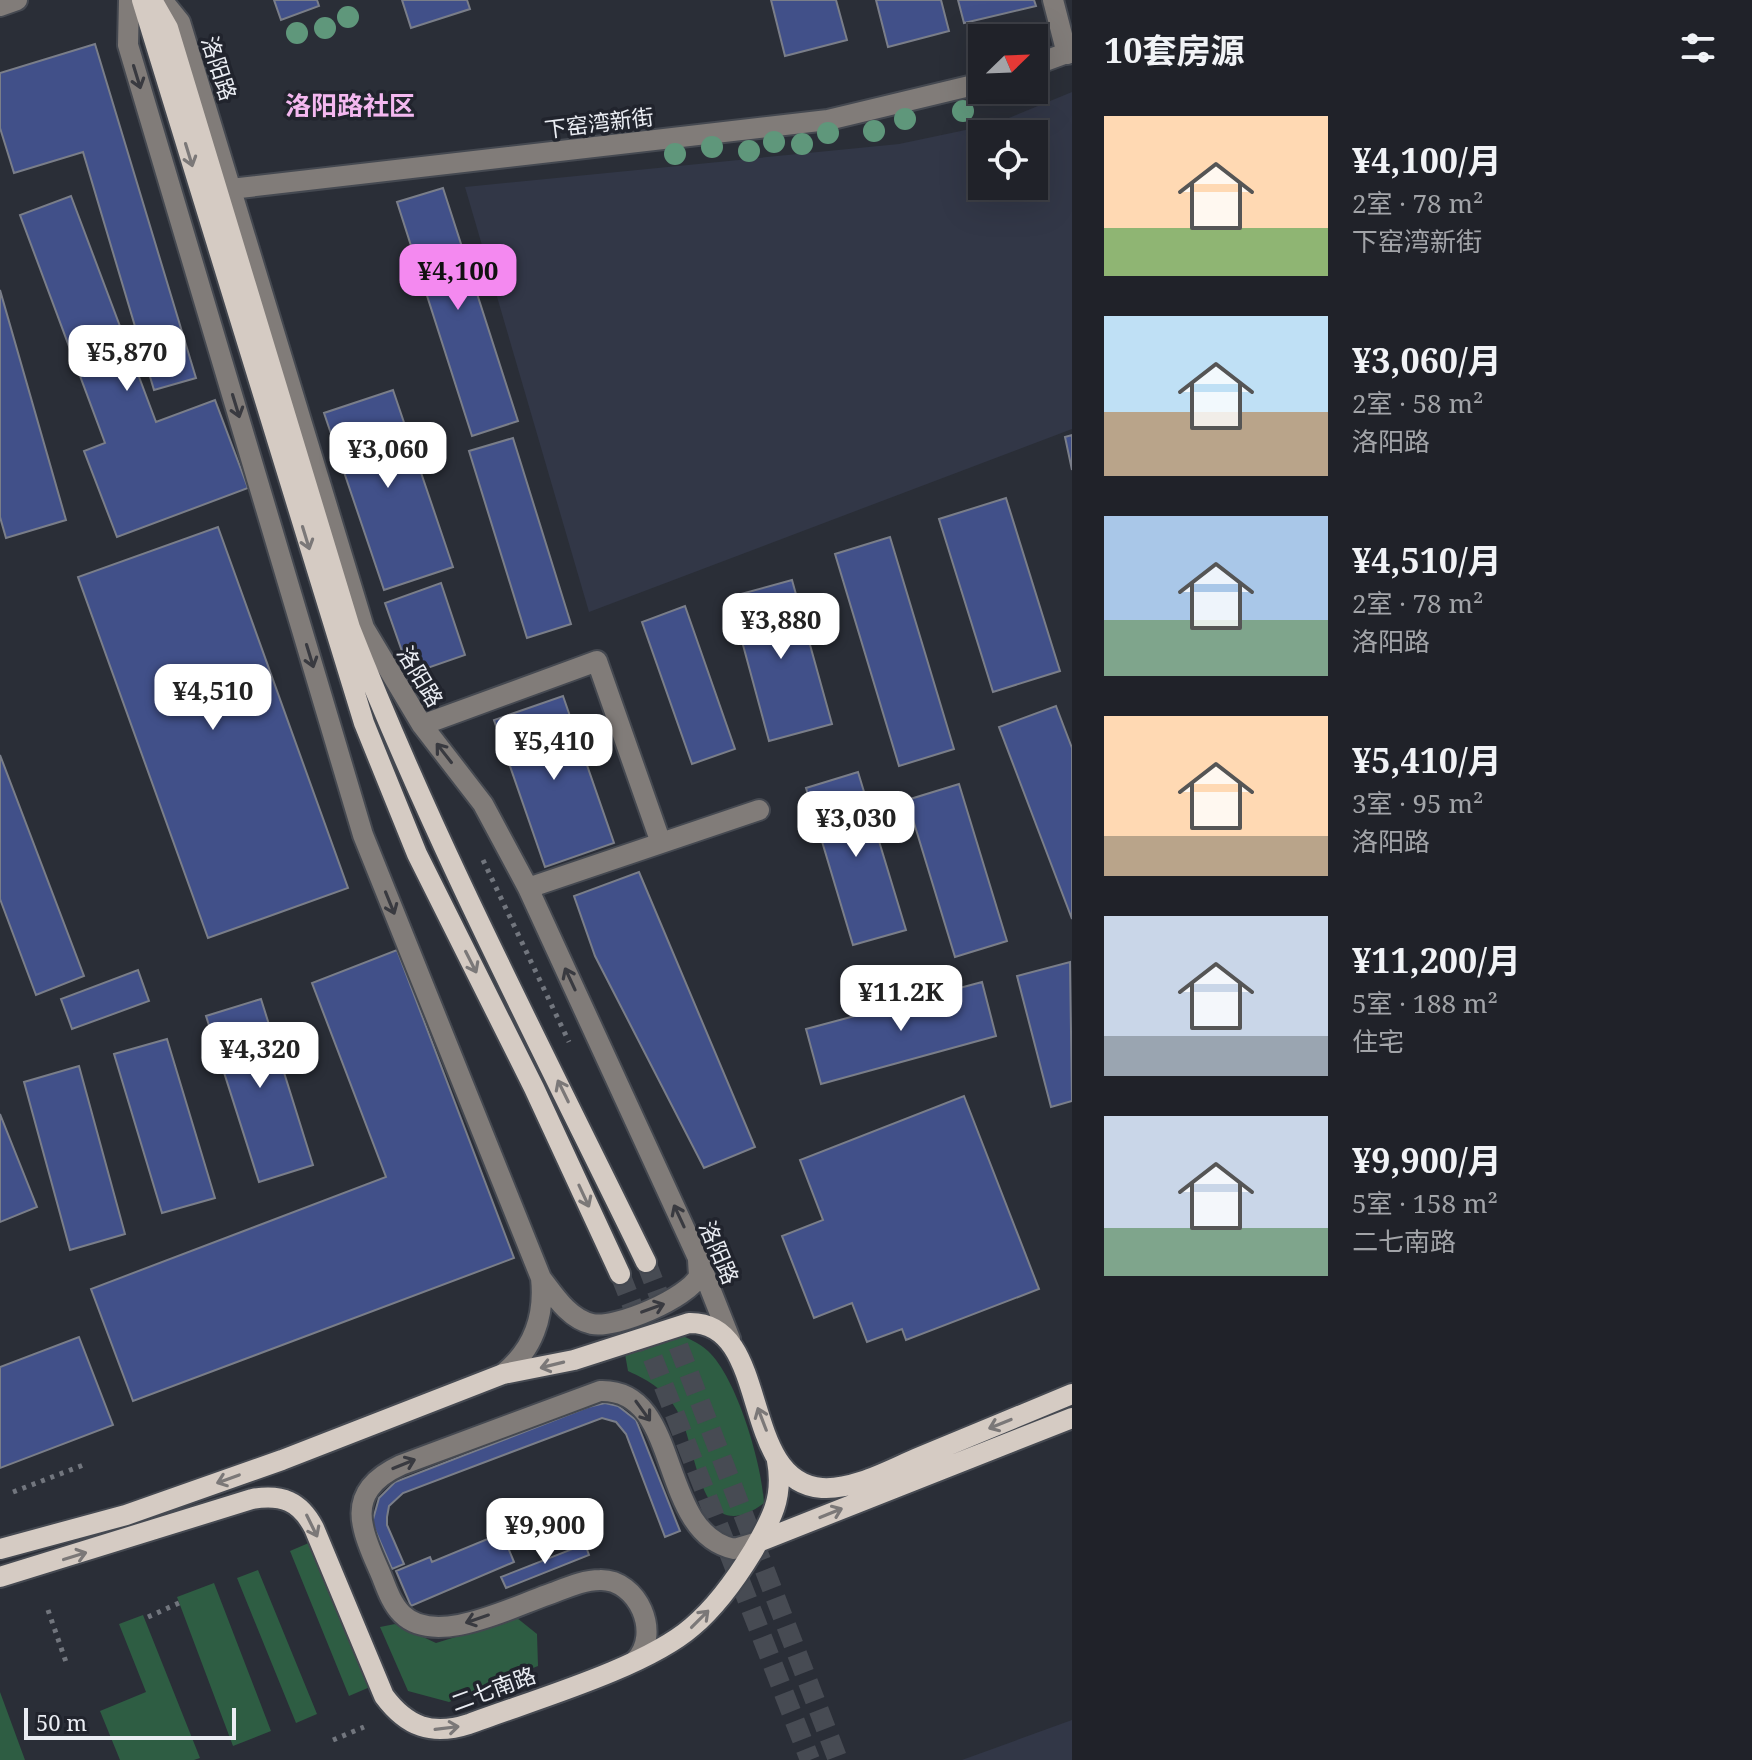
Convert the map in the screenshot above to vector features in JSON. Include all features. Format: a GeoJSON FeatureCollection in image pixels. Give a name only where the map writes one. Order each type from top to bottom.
{"type":"FeatureCollection","features":[{"type":"Feature","properties":{"kind":"main road"},"geometry":{"type":"LineString","coordinates":[[142,0],[364,723],[417,854],[534,1088],[620,1274]]}},
{"type":"Feature","properties":{"kind":"main road","name":"洛阳路"},"geometry":{"type":"LineString","coordinates":[[152,0],[168,28],[226,190],[350,628],[382,710],[646,1262]]}},
{"type":"Feature","properties":{"kind":"main road"},"geometry":{"type":"LineString","coordinates":[[0,1549],[126,1515],[295,1455],[503,1374],[574,1360],[689,1323],[709,1325],[730,1339],[777,1458],[795,1479],[821,1488],[846,1484],[1072,1394]]}},
{"type":"Feature","properties":{"kind":"main road"},"geometry":{"type":"LineString","coordinates":[[758,1542],[1072,1418]]}},
{"type":"Feature","properties":{"kind":"main road","name":"二七南路"},"geometry":{"type":"LineString","coordinates":[[0,1577],[252,1499],[278,1496],[290,1500],[307,1515],[374,1677],[395,1710],[416,1726],[441,1731],[635,1661],[675,1639],[704,1616],[723,1595],[772,1520],[779,1500],[777,1458]]}},
{"type":"Feature","properties":{"kind":"street"},"geometry":{"type":"LineString","coordinates":[[0,6],[17,0]]}},
{"type":"Feature","properties":{"kind":"street"},"geometry":{"type":"LineString","coordinates":[[129,0],[128,45],[363,835],[541,1278],[572,1313],[587,1322],[602,1324],[681,1296],[699,1276],[698,1258]]}},
{"type":"Feature","properties":{"kind":"street","name":"洛阳路"},"geometry":{"type":"LineString","coordinates":[[162,0],[180,22],[226,190],[364,628],[422,725],[483,804],[528,888],[698,1258],[730,1339]]}},
{"type":"Feature","properties":{"kind":"street"},"geometry":{"type":"LineString","coordinates":[[1048,60],[1069,52],[1053,0]]}},
{"type":"Feature","properties":{"kind":"street","name":"下窑湾新街"},"geometry":{"type":"LineString","coordinates":[[226,190],[828,120],[968,86]]}},
{"type":"Feature","properties":{"kind":"street"},"geometry":{"type":"LineString","coordinates":[[422,725],[597,661],[661,843]]}},
{"type":"Feature","properties":{"kind":"street"},"geometry":{"type":"LineString","coordinates":[[528,888],[759,810]]}},
{"type":"Feature","properties":{"kind":"street"},"geometry":{"type":"LineString","coordinates":[[503,1374],[523,1356],[534,1335],[541,1303],[541,1278]]}},
{"type":"Feature","properties":{"kind":"street"},"geometry":{"type":"LineString","coordinates":[[635,1661],[643,1652],[648,1635],[643,1614],[625,1588],[602,1580],[578,1584],[458,1625],[433,1628],[410,1621],[393,1603],[364,1534],[360,1515],[368,1490],[377,1478],[401,1465],[600,1391],[614,1390],[627,1394],[647,1414],[691,1516],[704,1534],[734,1549],[758,1542]]}},
{"type":"Feature","properties":{"kind":"path"},"geometry":{"type":"LineString","coordinates":[[13,1492],[86,1464]]}},
{"type":"Feature","properties":{"kind":"path"},"geometry":{"type":"LineString","coordinates":[[148,1617],[179,1603]]}},
{"type":"Feature","properties":{"kind":"path"},"geometry":{"type":"LineString","coordinates":[[48,1610],[66,1662]]}},
{"type":"Feature","properties":{"kind":"path"},"geometry":{"type":"LineString","coordinates":[[333,1740],[364,1727]]}},
{"type":"Feature","properties":{"kind":"shaded area"},"geometry":{"type":"Polygon","coordinates":[[[1072,92],[1072,429],[589,612],[465,187],[899,144],[968,129],[968,200],[1048,200],[1048,120],[1004,120],[1072,92]]]}},
{"type":"Feature","properties":{"kind":"shaded area"},"geometry":{"type":"Polygon","coordinates":[[[1072,1720],[1072,1760],[962,1760],[1072,1720]]]}},
{"type":"Feature","properties":{"kind":"green space"},"geometry":{"type":"Polygon","coordinates":[[[676,1332],[705,1348],[719,1364],[746,1422],[764,1503],[742,1515],[726,1515],[714,1506],[704,1490],[674,1406],[657,1388],[628,1371],[625,1354],[676,1332]]]}},
{"type":"Feature","properties":{"kind":"green space"},"geometry":{"type":"Polygon","coordinates":[[[311,1542],[370,1687],[349,1696],[290,1551],[311,1542]]]}},
{"type":"Feature","properties":{"kind":"green space"},"geometry":{"type":"Polygon","coordinates":[[[258,1570],[317,1714],[296,1723],[237,1578],[258,1570]]]}},
{"type":"Feature","properties":{"kind":"green space"},"geometry":{"type":"Polygon","coordinates":[[[214,1583],[271,1731],[233,1746],[177,1597],[214,1583]]]}},
{"type":"Feature","properties":{"kind":"green space"},"geometry":{"type":"Polygon","coordinates":[[[143,1615],[200,1758],[120,1760],[100,1711],[146,1692],[119,1624],[143,1615]]]}},
{"type":"Feature","properties":{"kind":"green space"},"geometry":{"type":"Polygon","coordinates":[[[517,1618],[537,1634],[538,1666],[449,1702],[408,1691],[380,1627],[395,1624],[436,1643],[517,1618]]]}},
{"type":"Feature","properties":{"kind":"green space"},"geometry":{"type":"Polygon","coordinates":[[[0,1692],[25,1760],[0,1760],[0,1692]]]}},
{"type":"Feature","properties":{"kind":"building"},"geometry":{"type":"Polygon","coordinates":[[[274,0],[317,0],[319,6],[281,20],[274,0]]]}},
{"type":"Feature","properties":{"kind":"building"},"geometry":{"type":"Polygon","coordinates":[[[402,0],[467,0],[470,9],[411,28],[402,0]]]}},
{"type":"Feature","properties":{"kind":"building"},"geometry":{"type":"Polygon","coordinates":[[[771,0],[836,0],[847,40],[785,56],[771,0]]]}},
{"type":"Feature","properties":{"kind":"building"},"geometry":{"type":"Polygon","coordinates":[[[876,0],[941,0],[949,31],[888,47],[876,0]]]}},
{"type":"Feature","properties":{"kind":"building"},"geometry":{"type":"Polygon","coordinates":[[[958,0],[1034,0],[1036,6],[964,23],[958,0]]]}},
{"type":"Feature","properties":{"kind":"building"},"geometry":{"type":"Polygon","coordinates":[[[95,44],[196,378],[154,390],[83,152],[14,173],[0,128],[0,73],[95,44]]]}},
{"type":"Feature","properties":{"kind":"building"},"geometry":{"type":"Polygon","coordinates":[[[443,188],[518,421],[472,436],[397,202],[443,188]]]}},
{"type":"Feature","properties":{"kind":"building"},"geometry":{"type":"Polygon","coordinates":[[[71,196],[156,422],[215,400],[248,488],[117,537],[84,451],[105,443],[20,215],[71,196]]]}},
{"type":"Feature","properties":{"kind":"building"},"geometry":{"type":"Polygon","coordinates":[[[0,290],[66,520],[6,538],[0,517],[0,290]]]}},
{"type":"Feature","properties":{"kind":"building"},"geometry":{"type":"Polygon","coordinates":[[[393,390],[453,567],[384,590],[324,413],[393,390]]]}},
{"type":"Feature","properties":{"kind":"building"},"geometry":{"type":"Polygon","coordinates":[[[1072,435],[1072,470],[1065,437],[1072,435]]]}},
{"type":"Feature","properties":{"kind":"building"},"geometry":{"type":"Polygon","coordinates":[[[513,438],[571,624],[527,638],[469,451],[513,438]]]}},
{"type":"Feature","properties":{"kind":"building"},"geometry":{"type":"Polygon","coordinates":[[[1006,498],[1060,671],[993,692],[939,519],[1006,498]]]}},
{"type":"Feature","properties":{"kind":"building"},"geometry":{"type":"Polygon","coordinates":[[[218,527],[348,888],[208,938],[78,577],[218,527]]]}},
{"type":"Feature","properties":{"kind":"building"},"geometry":{"type":"Polygon","coordinates":[[[890,537],[954,749],[899,766],[835,554],[890,537]]]}},
{"type":"Feature","properties":{"kind":"building"},"geometry":{"type":"Polygon","coordinates":[[[792,580],[832,724],[769,741],[730,597],[792,580]]]}},
{"type":"Feature","properties":{"kind":"building"},"geometry":{"type":"Polygon","coordinates":[[[441,583],[465,655],[410,674],[385,603],[441,583]]]}},
{"type":"Feature","properties":{"kind":"building"},"geometry":{"type":"Polygon","coordinates":[[[685,606],[735,749],[692,764],[642,622],[685,606]]]}},
{"type":"Feature","properties":{"kind":"building"},"geometry":{"type":"Polygon","coordinates":[[[563,696],[614,843],[545,867],[494,720],[563,696]]]}},
{"type":"Feature","properties":{"kind":"building"},"geometry":{"type":"Polygon","coordinates":[[[1056,706],[1072,748],[1072,919],[999,727],[1056,706]]]}},
{"type":"Feature","properties":{"kind":"building"},"geometry":{"type":"Polygon","coordinates":[[[0,755],[84,976],[36,995],[0,899],[0,755]]]}},
{"type":"Feature","properties":{"kind":"building"},"geometry":{"type":"Polygon","coordinates":[[[858,772],[906,930],[853,945],[806,788],[858,772]]]}},
{"type":"Feature","properties":{"kind":"building"},"geometry":{"type":"Polygon","coordinates":[[[959,784],[1007,941],[955,957],[907,800],[959,784]]]}},
{"type":"Feature","properties":{"kind":"building"},"geometry":{"type":"Polygon","coordinates":[[[639,872],[755,1147],[704,1168],[595,956],[574,896],[639,872]]]}},
{"type":"Feature","properties":{"kind":"building"},"geometry":{"type":"Polygon","coordinates":[[[397,950],[514,1258],[133,1401],[91,1289],[386,1177],[312,983],[397,950]]]}},
{"type":"Feature","properties":{"kind":"building"},"geometry":{"type":"Polygon","coordinates":[[[1070,962],[1072,1101],[1051,1107],[1017,976],[1070,962]]]}},
{"type":"Feature","properties":{"kind":"building"},"geometry":{"type":"Polygon","coordinates":[[[138,970],[149,1001],[72,1029],[61,999],[138,970]]]}},
{"type":"Feature","properties":{"kind":"building"},"geometry":{"type":"Polygon","coordinates":[[[982,982],[996,1036],[821,1084],[806,1029],[982,982]]]}},
{"type":"Feature","properties":{"kind":"building"},"geometry":{"type":"Polygon","coordinates":[[[261,999],[313,1165],[259,1182],[206,1016],[261,999]]]}},
{"type":"Feature","properties":{"kind":"building"},"geometry":{"type":"Polygon","coordinates":[[[167,1039],[215,1198],[162,1213],[114,1054],[167,1039]]]}},
{"type":"Feature","properties":{"kind":"building"},"geometry":{"type":"Polygon","coordinates":[[[79,1066],[125,1234],[70,1250],[24,1082],[79,1066]]]}},
{"type":"Feature","properties":{"kind":"building"},"geometry":{"type":"Polygon","coordinates":[[[964,1096],[1039,1289],[906,1340],[902,1329],[867,1342],[852,1303],[814,1318],[782,1236],[823,1220],[800,1160],[964,1096]]]}},
{"type":"Feature","properties":{"kind":"building"},"geometry":{"type":"Polygon","coordinates":[[[0,1114],[37,1207],[0,1222],[0,1114]]]}},
{"type":"Feature","properties":{"kind":"building"},"geometry":{"type":"Polygon","coordinates":[[[79,1337],[113,1425],[0,1468],[0,1367],[79,1337]]]}},
{"type":"Feature","properties":{"kind":"building"},"geometry":{"type":"Polygon","coordinates":[[[605,1403],[618,1406],[636,1420],[680,1531],[665,1537],[626,1434],[616,1422],[602,1418],[403,1493],[389,1506],[387,1517],[387,1525],[404,1564],[392,1569],[372,1523],[379,1498],[395,1482],[605,1403]]]}},
{"type":"Feature","properties":{"kind":"building"},"geometry":{"type":"Polygon","coordinates":[[[502,1533],[514,1562],[411,1606],[396,1571],[430,1557],[432,1562],[502,1533]]]}},
{"type":"Feature","properties":{"kind":"building"},"geometry":{"type":"Polygon","coordinates":[[[585,1544],[589,1555],[506,1588],[501,1577],[585,1544]]]}},
{"type":"Feature","properties":{"kind":"tunnel"},"geometry":{"type":"LineString","coordinates":[[646,1262],[838,1760]]}},
{"type":"Feature","properties":{"kind":"tunnel"},"geometry":{"type":"LineString","coordinates":[[620,1274],[810,1760]]}},
{"type":"Feature","properties":{"kind":"district","name":"洛阳路社区"},"geometry":{"type":"Point","coordinates":[350,105]}}]}
